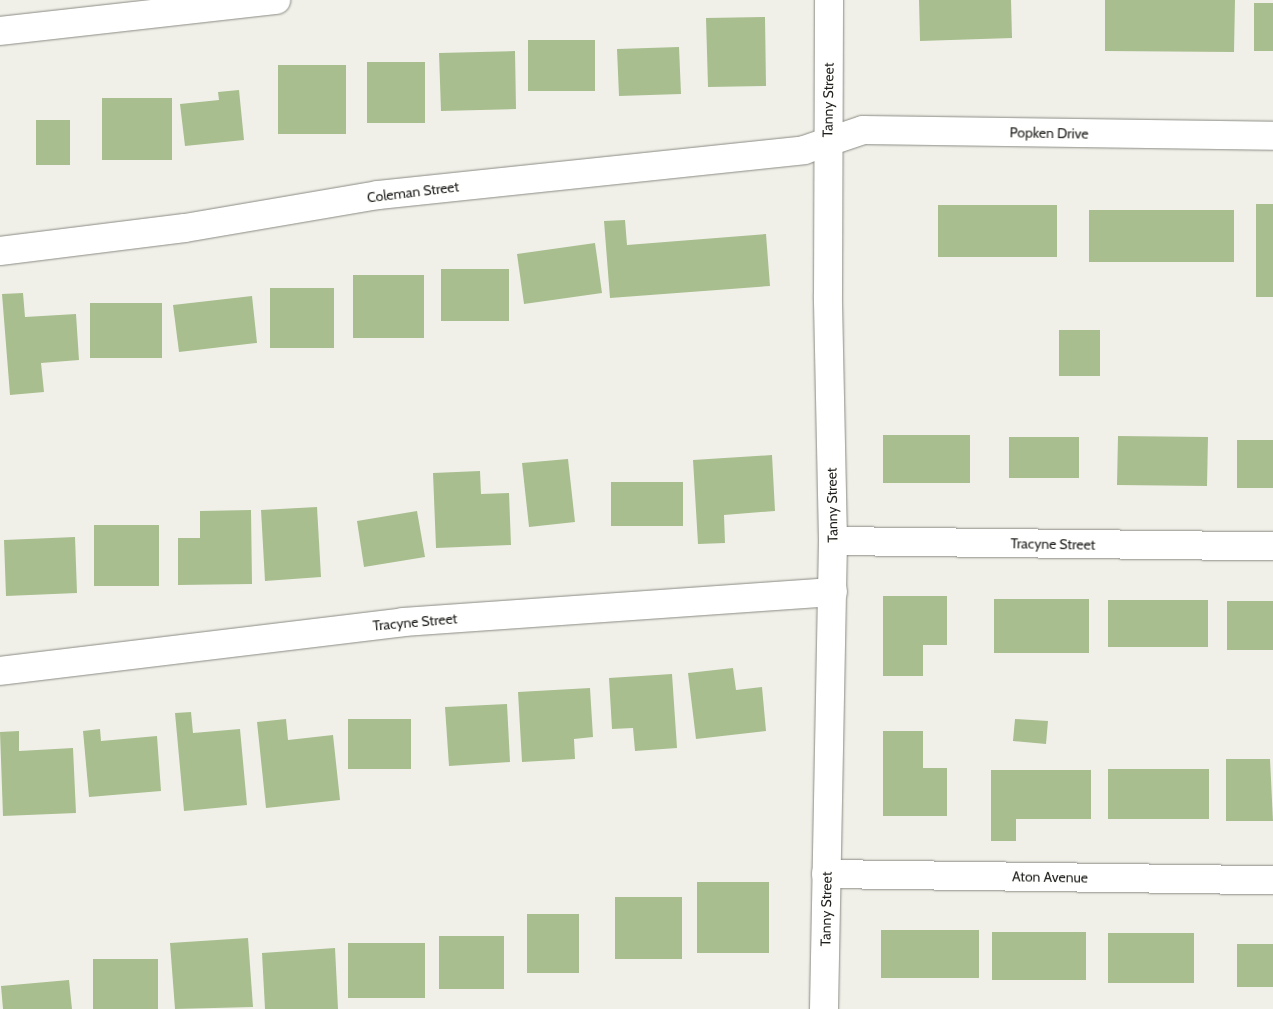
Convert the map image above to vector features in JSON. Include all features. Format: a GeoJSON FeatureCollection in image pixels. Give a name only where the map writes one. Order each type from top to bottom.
{"type":"FeatureCollection","features":[{"type":"Feature","properties":{"kind":"street"},"geometry":{"type":"LineString","coordinates":[[0,32],[276,0]]}},
{"type":"Feature","properties":{"kind":"street","name":"Tanny Street"},"geometry":{"type":"LineString","coordinates":[[824,1009],[833,542],[828,142],[829,0]]}},
{"type":"Feature","properties":{"kind":"street","name":"Popken Drive"},"geometry":{"type":"LineString","coordinates":[[828,142],[863,130],[1273,136]]}},
{"type":"Feature","properties":{"kind":"street","name":"Coleman Street"},"geometry":{"type":"LineString","coordinates":[[0,251],[185,228],[378,195],[804,150],[828,142]]}},
{"type":"Feature","properties":{"kind":"street","name":"Tracyne Street"},"geometry":{"type":"LineString","coordinates":[[833,542],[1273,546]]}},
{"type":"Feature","properties":{"kind":"street","name":"Tracyne Street"},"geometry":{"type":"LineString","coordinates":[[0,672],[402,622],[832,592]]}},
{"type":"Feature","properties":{"kind":"street","name":"Aton Avenue"},"geometry":{"type":"LineString","coordinates":[[826,874],[1273,880]]}},
{"type":"Feature","properties":{"kind":"building"},"geometry":{"type":"Polygon","coordinates":[[[919,0],[1011,0],[1012,38],[920,41],[919,0]]]}},
{"type":"Feature","properties":{"kind":"building"},"geometry":{"type":"Polygon","coordinates":[[[1105,0],[1235,0],[1234,52],[1105,51],[1105,0]]]}},
{"type":"Feature","properties":{"kind":"building"},"geometry":{"type":"Polygon","coordinates":[[[1254,3],[1273,3],[1273,51],[1254,51],[1254,3]]]}},
{"type":"Feature","properties":{"kind":"building"},"geometry":{"type":"Polygon","coordinates":[[[765,17],[766,86],[708,87],[706,18],[765,17]]]}},
{"type":"Feature","properties":{"kind":"building"},"geometry":{"type":"Polygon","coordinates":[[[528,40],[595,40],[595,91],[528,91],[528,40]]]}},
{"type":"Feature","properties":{"kind":"building"},"geometry":{"type":"Polygon","coordinates":[[[679,47],[681,94],[619,96],[617,49],[679,47]]]}},
{"type":"Feature","properties":{"kind":"building"},"geometry":{"type":"Polygon","coordinates":[[[515,51],[516,109],[441,111],[439,53],[515,51]]]}},
{"type":"Feature","properties":{"kind":"building"},"geometry":{"type":"Polygon","coordinates":[[[367,62],[425,62],[425,123],[367,123],[367,62]]]}},
{"type":"Feature","properties":{"kind":"building"},"geometry":{"type":"Polygon","coordinates":[[[278,65],[346,65],[346,134],[278,134],[278,65]]]}},
{"type":"Feature","properties":{"kind":"building"},"geometry":{"type":"Polygon","coordinates":[[[239,90],[244,140],[185,146],[180,104],[219,100],[218,92],[239,90]]]}},
{"type":"Feature","properties":{"kind":"building"},"geometry":{"type":"Polygon","coordinates":[[[102,98],[172,98],[172,160],[102,160],[102,98]]]}},
{"type":"Feature","properties":{"kind":"building"},"geometry":{"type":"Polygon","coordinates":[[[36,120],[70,120],[70,165],[36,165],[36,120]]]}},
{"type":"Feature","properties":{"kind":"building"},"geometry":{"type":"Polygon","coordinates":[[[1256,204],[1273,204],[1273,297],[1256,297],[1256,204]]]}},
{"type":"Feature","properties":{"kind":"building"},"geometry":{"type":"Polygon","coordinates":[[[938,205],[1057,205],[1057,257],[938,257],[938,205]]]}},
{"type":"Feature","properties":{"kind":"building"},"geometry":{"type":"Polygon","coordinates":[[[1089,210],[1234,210],[1234,262],[1089,262],[1089,210]]]}},
{"type":"Feature","properties":{"kind":"building"},"geometry":{"type":"Polygon","coordinates":[[[625,220],[627,245],[766,234],[770,286],[610,298],[604,221],[625,220]]]}},
{"type":"Feature","properties":{"kind":"building"},"geometry":{"type":"Polygon","coordinates":[[[595,243],[602,293],[524,304],[517,254],[595,243]]]}},
{"type":"Feature","properties":{"kind":"building"},"geometry":{"type":"Polygon","coordinates":[[[441,269],[509,269],[509,321],[441,321],[441,269]]]}},
{"type":"Feature","properties":{"kind":"building"},"geometry":{"type":"Polygon","coordinates":[[[353,275],[424,275],[424,338],[353,338],[353,275]]]}},
{"type":"Feature","properties":{"kind":"building"},"geometry":{"type":"Polygon","coordinates":[[[270,288],[334,288],[334,348],[270,348],[270,288]]]}},
{"type":"Feature","properties":{"kind":"building"},"geometry":{"type":"Polygon","coordinates":[[[23,293],[25,317],[76,314],[79,360],[41,363],[44,392],[10,395],[2,294],[23,293]]]}},
{"type":"Feature","properties":{"kind":"building"},"geometry":{"type":"Polygon","coordinates":[[[252,296],[257,343],[179,352],[173,305],[252,296]]]}},
{"type":"Feature","properties":{"kind":"building"},"geometry":{"type":"Polygon","coordinates":[[[90,303],[162,303],[162,358],[90,358],[90,303]]]}},
{"type":"Feature","properties":{"kind":"building"},"geometry":{"type":"Polygon","coordinates":[[[1059,330],[1100,330],[1100,376],[1059,376],[1059,330]]]}},
{"type":"Feature","properties":{"kind":"building"},"geometry":{"type":"Polygon","coordinates":[[[883,435],[970,435],[970,483],[883,483],[883,435]]]}},
{"type":"Feature","properties":{"kind":"building"},"geometry":{"type":"Polygon","coordinates":[[[1118,436],[1208,437],[1207,486],[1117,485],[1118,436]]]}},
{"type":"Feature","properties":{"kind":"building"},"geometry":{"type":"Polygon","coordinates":[[[1009,437],[1079,437],[1079,478],[1009,478],[1009,437]]]}},
{"type":"Feature","properties":{"kind":"building"},"geometry":{"type":"Polygon","coordinates":[[[1237,440],[1273,440],[1273,488],[1237,488],[1237,440]]]}},
{"type":"Feature","properties":{"kind":"building"},"geometry":{"type":"Polygon","coordinates":[[[772,455],[775,511],[724,515],[725,543],[698,544],[693,460],[772,455]]]}},
{"type":"Feature","properties":{"kind":"building"},"geometry":{"type":"Polygon","coordinates":[[[568,459],[575,522],[529,527],[522,463],[568,459]]]}},
{"type":"Feature","properties":{"kind":"building"},"geometry":{"type":"Polygon","coordinates":[[[480,471],[481,494],[509,493],[511,545],[436,548],[433,473],[480,471]]]}},
{"type":"Feature","properties":{"kind":"building"},"geometry":{"type":"Polygon","coordinates":[[[611,482],[683,482],[683,526],[611,526],[611,482]]]}},
{"type":"Feature","properties":{"kind":"building"},"geometry":{"type":"Polygon","coordinates":[[[317,507],[321,577],[265,581],[261,510],[317,507]]]}},
{"type":"Feature","properties":{"kind":"building"},"geometry":{"type":"Polygon","coordinates":[[[251,510],[252,584],[178,585],[178,538],[200,538],[200,511],[251,510]]]}},
{"type":"Feature","properties":{"kind":"building"},"geometry":{"type":"Polygon","coordinates":[[[417,511],[425,557],[364,567],[357,521],[417,511]]]}},
{"type":"Feature","properties":{"kind":"building"},"geometry":{"type":"Polygon","coordinates":[[[94,525],[159,525],[159,586],[94,586],[94,525]]]}},
{"type":"Feature","properties":{"kind":"building"},"geometry":{"type":"Polygon","coordinates":[[[75,537],[77,593],[6,596],[4,540],[75,537]]]}},
{"type":"Feature","properties":{"kind":"building"},"geometry":{"type":"Polygon","coordinates":[[[883,596],[947,596],[947,645],[923,645],[923,676],[883,676],[883,596]]]}},
{"type":"Feature","properties":{"kind":"building"},"geometry":{"type":"Polygon","coordinates":[[[994,599],[1089,599],[1089,653],[994,653],[994,599]]]}},
{"type":"Feature","properties":{"kind":"building"},"geometry":{"type":"Polygon","coordinates":[[[1108,600],[1208,600],[1208,647],[1108,647],[1108,600]]]}},
{"type":"Feature","properties":{"kind":"building"},"geometry":{"type":"Polygon","coordinates":[[[1227,601],[1273,601],[1273,650],[1227,650],[1227,601]]]}},
{"type":"Feature","properties":{"kind":"building"},"geometry":{"type":"Polygon","coordinates":[[[733,668],[736,690],[762,687],[766,731],[696,739],[688,673],[733,668]]]}},
{"type":"Feature","properties":{"kind":"building"},"geometry":{"type":"Polygon","coordinates":[[[672,674],[677,748],[635,751],[633,728],[612,729],[609,678],[672,674]]]}},
{"type":"Feature","properties":{"kind":"building"},"geometry":{"type":"Polygon","coordinates":[[[590,688],[593,737],[574,739],[575,759],[522,762],[518,692],[590,688]]]}},
{"type":"Feature","properties":{"kind":"building"},"geometry":{"type":"Polygon","coordinates":[[[507,704],[510,762],[449,766],[445,707],[507,704]]]}},
{"type":"Feature","properties":{"kind":"building"},"geometry":{"type":"Polygon","coordinates":[[[191,712],[193,733],[240,729],[247,805],[184,811],[175,713],[191,712]]]}},
{"type":"Feature","properties":{"kind":"building"},"geometry":{"type":"Polygon","coordinates":[[[286,719],[288,740],[333,735],[340,800],[266,808],[257,722],[286,719]]]}},
{"type":"Feature","properties":{"kind":"building"},"geometry":{"type":"Polygon","coordinates":[[[348,719],[411,719],[411,769],[348,769],[348,719]]]}},
{"type":"Feature","properties":{"kind":"building"},"geometry":{"type":"Polygon","coordinates":[[[1015,719],[1048,721],[1046,744],[1013,741],[1015,719]]]}},
{"type":"Feature","properties":{"kind":"building"},"geometry":{"type":"Polygon","coordinates":[[[100,729],[101,741],[157,736],[161,791],[89,797],[83,731],[100,729]]]}},
{"type":"Feature","properties":{"kind":"building"},"geometry":{"type":"Polygon","coordinates":[[[19,731],[19,751],[73,748],[76,813],[3,816],[0,732],[19,731]]]}},
{"type":"Feature","properties":{"kind":"building"},"geometry":{"type":"Polygon","coordinates":[[[883,731],[923,731],[923,768],[947,768],[947,816],[883,816],[883,731]]]}},
{"type":"Feature","properties":{"kind":"building"},"geometry":{"type":"Polygon","coordinates":[[[1226,759],[1270,759],[1273,821],[1226,821],[1226,759]]]}},
{"type":"Feature","properties":{"kind":"building"},"geometry":{"type":"Polygon","coordinates":[[[1108,769],[1209,769],[1209,819],[1108,819],[1108,769]]]}},
{"type":"Feature","properties":{"kind":"building"},"geometry":{"type":"Polygon","coordinates":[[[991,770],[1091,770],[1091,819],[1016,819],[1016,841],[991,841],[991,770]]]}},
{"type":"Feature","properties":{"kind":"building"},"geometry":{"type":"Polygon","coordinates":[[[697,882],[769,882],[769,953],[697,953],[697,882]]]}},
{"type":"Feature","properties":{"kind":"building"},"geometry":{"type":"Polygon","coordinates":[[[615,897],[682,897],[682,959],[615,959],[615,897]]]}},
{"type":"Feature","properties":{"kind":"building"},"geometry":{"type":"Polygon","coordinates":[[[527,914],[579,914],[579,973],[527,973],[527,914]]]}},
{"type":"Feature","properties":{"kind":"building"},"geometry":{"type":"Polygon","coordinates":[[[881,930],[979,930],[979,978],[881,978],[881,930]]]}},
{"type":"Feature","properties":{"kind":"building"},"geometry":{"type":"Polygon","coordinates":[[[992,932],[1086,932],[1086,980],[992,980],[992,932]]]}},
{"type":"Feature","properties":{"kind":"building"},"geometry":{"type":"Polygon","coordinates":[[[1108,933],[1194,933],[1194,983],[1108,983],[1108,933]]]}},
{"type":"Feature","properties":{"kind":"building"},"geometry":{"type":"Polygon","coordinates":[[[439,936],[504,936],[504,989],[439,989],[439,936]]]}},
{"type":"Feature","properties":{"kind":"building"},"geometry":{"type":"Polygon","coordinates":[[[248,938],[253,1007],[175,1009],[170,943],[248,938]]]}},
{"type":"Feature","properties":{"kind":"building"},"geometry":{"type":"Polygon","coordinates":[[[348,943],[425,943],[425,998],[348,998],[348,943]]]}},
{"type":"Feature","properties":{"kind":"building"},"geometry":{"type":"Polygon","coordinates":[[[1237,944],[1273,944],[1273,987],[1237,987],[1237,944]]]}},
{"type":"Feature","properties":{"kind":"building"},"geometry":{"type":"Polygon","coordinates":[[[335,948],[338,1009],[265,1009],[262,953],[335,948]]]}},
{"type":"Feature","properties":{"kind":"building"},"geometry":{"type":"Polygon","coordinates":[[[93,959],[158,959],[158,1009],[93,1009],[93,959]]]}},
{"type":"Feature","properties":{"kind":"building"},"geometry":{"type":"Polygon","coordinates":[[[69,980],[72,1009],[3,1009],[1,986],[69,980]]]}}]}
